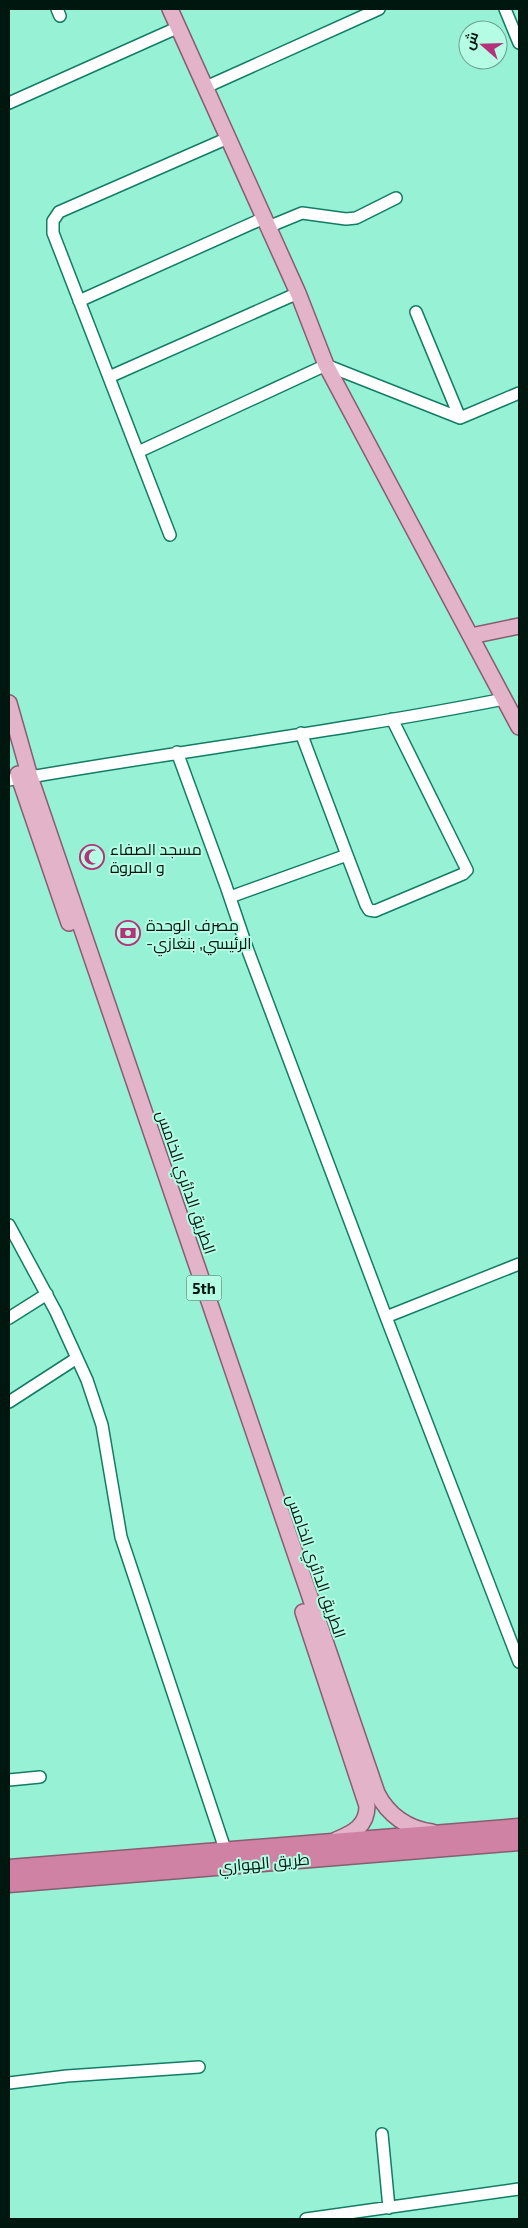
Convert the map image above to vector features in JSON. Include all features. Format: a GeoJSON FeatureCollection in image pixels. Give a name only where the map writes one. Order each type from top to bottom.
{"type":"FeatureCollection","features":[{"type":"Feature","properties":{"kind":"highway","name":"طريق الهواري"},"geometry":{"type":"LineString","coordinates":[[9,1868],[519,1827]]}},
{"type":"Feature","properties":{"kind":"highway","name":"طريق الهواري"},"geometry":{"type":"LineString","coordinates":[[9,1884],[519,1842]]}},
{"type":"Feature","properties":{"kind":"main road"},"geometry":{"type":"LineString","coordinates":[[170,9],[298,293],[326,365],[519,727]]}},
{"type":"Feature","properties":{"kind":"main road"},"geometry":{"type":"LineString","coordinates":[[471,636],[519,626]]}},
{"type":"Feature","properties":{"kind":"main road","name":"الطريق الدائري الخامس"},"geometry":{"type":"LineString","coordinates":[[9,703],[19,779]]}},
{"type":"Feature","properties":{"kind":"main road","name":"الطريق الدائري الخامس"},"geometry":{"type":"LineString","coordinates":[[9,742],[19,779],[241,1413],[377,1793],[392,1814],[408,1825],[425,1831],[444,1833]]}},
{"type":"Feature","properties":{"kind":"main road","name":"الطريق الدائري الخامس"},"geometry":{"type":"LineString","coordinates":[[241,1413],[366,1799],[367,1811],[362,1825],[350,1834],[326,1844]]}},
{"type":"Feature","properties":{"kind":"street"},"geometry":{"type":"LineString","coordinates":[[206,87],[379,9]]}},
{"type":"Feature","properties":{"kind":"street"},"geometry":{"type":"LineString","coordinates":[[505,9],[519,43]]}},
{"type":"Feature","properties":{"kind":"street"},"geometry":{"type":"LineString","coordinates":[[9,103],[178,27]]}},
{"type":"Feature","properties":{"kind":"street"},"geometry":{"type":"LineString","coordinates":[[170,535],[53,233],[53,221],[59,212],[228,138]]}},
{"type":"Feature","properties":{"kind":"street"},"geometry":{"type":"LineString","coordinates":[[79,301],[266,223],[302,212],[346,220],[356,218],[396,198]]}},
{"type":"Feature","properties":{"kind":"street"},"geometry":{"type":"LineString","coordinates":[[109,377],[298,293]]}},
{"type":"Feature","properties":{"kind":"street"},"geometry":{"type":"LineString","coordinates":[[416,312],[460,418]]}},
{"type":"Feature","properties":{"kind":"street"},"geometry":{"type":"LineString","coordinates":[[138,452],[326,365],[460,418],[519,393]]}},
{"type":"Feature","properties":{"kind":"street"},"geometry":{"type":"LineString","coordinates":[[19,779],[177,752],[392,720],[504,699]]}},
{"type":"Feature","properties":{"kind":"street"},"geometry":{"type":"LineString","coordinates":[[301,733],[366,905],[369,910],[375,911],[463,874],[467,870],[392,720]]}},
{"type":"Feature","properties":{"kind":"street"},"geometry":{"type":"LineString","coordinates":[[177,752],[250,957],[519,1662]]}},
{"type":"Feature","properties":{"kind":"street"},"geometry":{"type":"LineString","coordinates":[[230,897],[347,855]]}},
{"type":"Feature","properties":{"kind":"street"},"geometry":{"type":"LineString","coordinates":[[9,1225],[12,1238],[46,1294],[87,1380],[102,1425],[121,1537],[126,1555],[226,1852]]}},
{"type":"Feature","properties":{"kind":"street"},"geometry":{"type":"LineString","coordinates":[[386,1317],[519,1264]]}},
{"type":"Feature","properties":{"kind":"street"},"geometry":{"type":"LineString","coordinates":[[9,1318],[46,1294]]}},
{"type":"Feature","properties":{"kind":"street"},"geometry":{"type":"LineString","coordinates":[[9,1402],[77,1358]]}},
{"type":"Feature","properties":{"kind":"street"},"geometry":{"type":"LineString","coordinates":[[9,1780],[40,1777]]}},
{"type":"Feature","properties":{"kind":"street"},"geometry":{"type":"LineString","coordinates":[[9,2084],[67,2076],[199,2067]]}},
{"type":"Feature","properties":{"kind":"street"},"geometry":{"type":"LineString","coordinates":[[382,2134],[385,2212]]}},
{"type":"Feature","properties":{"kind":"street"},"geometry":{"type":"LineString","coordinates":[[306,2219],[385,2212],[519,2189]]}},
{"type":"Feature","properties":{"kind":"place","name":"مسجد الصفاء و المروة"},"geometry":{"type":"Point","coordinates":[92,857]}},
{"type":"Feature","properties":{"kind":"place","name":"مصرف الوحدة -الرئيسي, بنغازي"},"geometry":{"type":"Point","coordinates":[128,933]}}]}
